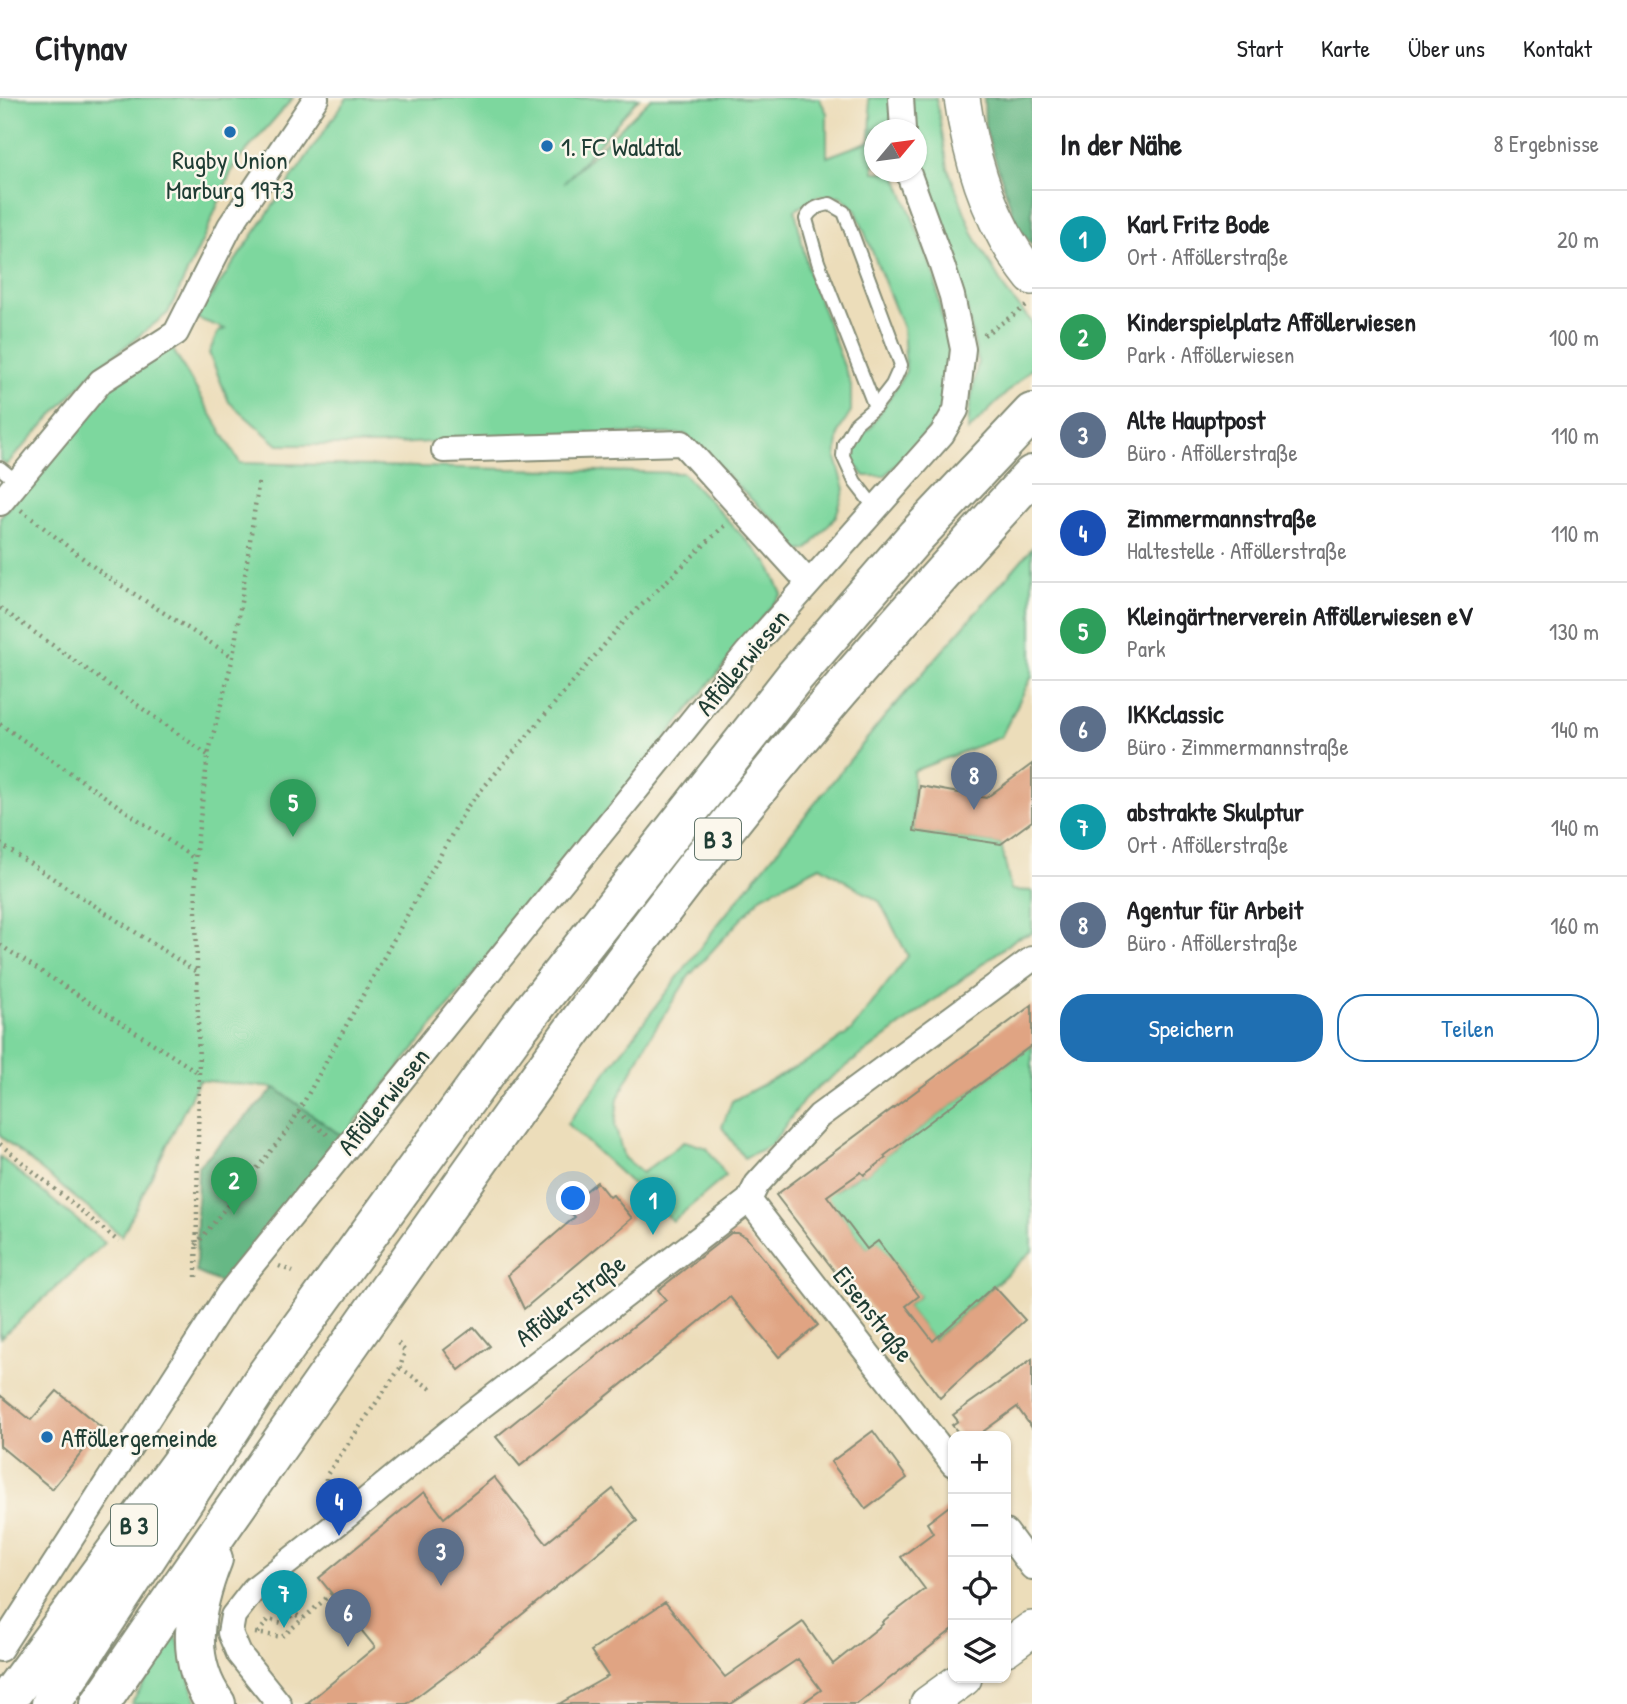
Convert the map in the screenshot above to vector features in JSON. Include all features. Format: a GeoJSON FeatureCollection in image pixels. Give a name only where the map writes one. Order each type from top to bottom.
{"type":"FeatureCollection","features":[{"type":"Feature","properties":{"kind":"highway","name":"B 3"},"geometry":{"type":"LineString","coordinates":[[51,1704],[266,1375],[517,1030],[795,676],[908,546],[1032,413]]}},
{"type":"Feature","properties":{"kind":"highway","name":"B 3"},"geometry":{"type":"LineString","coordinates":[[100,1704],[233,1509],[567,1037],[676,892],[783,757],[911,606],[1032,475]]}},
{"type":"Feature","properties":{"kind":"highway","name":"B 3"},"geometry":{"type":"LineString","coordinates":[[4,1704],[206,1427],[266,1375]]}},
{"type":"Feature","properties":{"kind":"highway"},"geometry":{"type":"LineString","coordinates":[[216,1704],[202,1681],[197,1664],[194,1627],[200,1596],[233,1509]]}},
{"type":"Feature","properties":{"kind":"main road"},"geometry":{"type":"LineString","coordinates":[[962,98],[976,166],[996,220],[1020,262],[1032,290]]}},
{"type":"Feature","properties":{"kind":"main road"},"geometry":{"type":"LineString","coordinates":[[1011,1644],[1032,1629]]}},
{"type":"Feature","properties":{"kind":"main road"},"geometry":{"type":"LineString","coordinates":[[928,1704],[957,1683]]}},
{"type":"Feature","properties":{"kind":"street"},"geometry":{"type":"LineString","coordinates":[[5,487],[102,381],[176,333],[230,226],[316,98]]}},
{"type":"Feature","properties":{"kind":"street"},"geometry":{"type":"LineString","coordinates":[[901,98],[903,119]]}},
{"type":"Feature","properties":{"kind":"street","name":"Afföllerwiesen"},"geometry":{"type":"LineString","coordinates":[[0,1649],[229,1293],[746,654],[942,434],[956,410],[962,349],[942,265],[912,182]]}},
{"type":"Feature","properties":{"kind":"street","name":"Afföllerwiesen"},"geometry":{"type":"LineString","coordinates":[[444,450],[681,443],[808,583]]}},
{"type":"Feature","properties":{"kind":"street","name":"Afföllerstraße"},"geometry":{"type":"LineString","coordinates":[[279,1704],[232,1642],[230,1626],[238,1607],[254,1589],[470,1415],[749,1200],[757,1184],[819,1116],[1032,959]]}},
{"type":"Feature","properties":{"kind":"street","name":"Eisenstraße"},"geometry":{"type":"LineString","coordinates":[[749,1200],[948,1458]]}},
{"type":"Feature","properties":{"kind":"street"},"geometry":{"type":"LineString","coordinates":[[1011,1539],[1032,1567]]}},
{"type":"Feature","properties":{"kind":"lane"},"geometry":{"type":"LineString","coordinates":[[875,407],[818,262],[806,219],[809,213],[820,206],[830,204],[844,212],[901,365],[892,385],[875,407],[856,423],[844,444],[843,456],[855,482],[876,508]]}},
{"type":"Feature","properties":{"kind":"path"},"geometry":{"type":"LineString","coordinates":[[962,349],[1032,290]]}},
{"type":"Feature","properties":{"kind":"path"},"geometry":{"type":"LineString","coordinates":[[196,1277],[199,1073],[195,859],[208,755],[233,657],[260,479]]}},
{"type":"Feature","properties":{"kind":"path"},"geometry":{"type":"LineString","coordinates":[[5,487],[103,574],[233,657]]}},
{"type":"Feature","properties":{"kind":"path"},"geometry":{"type":"LineString","coordinates":[[196,1245],[290,1127],[467,807],[621,625],[741,509]]}},
{"type":"Feature","properties":{"kind":"path"},"geometry":{"type":"LineString","coordinates":[[0,608],[208,755]]}},
{"type":"Feature","properties":{"kind":"path"},"geometry":{"type":"LineString","coordinates":[[0,724],[195,859]]}},
{"type":"Feature","properties":{"kind":"path"},"geometry":{"type":"LineString","coordinates":[[0,844],[198,972]]}},
{"type":"Feature","properties":{"kind":"path"},"geometry":{"type":"LineString","coordinates":[[0,945],[199,1073]]}},
{"type":"Feature","properties":{"kind":"path"},"geometry":{"type":"LineString","coordinates":[[298,1112],[346,1148]]}},
{"type":"Feature","properties":{"kind":"path"},"geometry":{"type":"LineString","coordinates":[[0,1144],[119,1242]]}},
{"type":"Feature","properties":{"kind":"path"},"geometry":{"type":"LineString","coordinates":[[348,1515],[332,1503],[326,1489],[326,1476],[400,1368],[405,1351],[395,1340]]}},
{"type":"Feature","properties":{"kind":"path"},"geometry":{"type":"LineString","coordinates":[[400,1368],[433,1390]]}},
{"type":"Feature","properties":{"kind":"path"},"geometry":{"type":"LineString","coordinates":[[267,1635],[282,1637],[331,1594]]}},
{"type":"Feature","properties":{"kind":"path"},"geometry":{"type":"LineString","coordinates":[[258,1633],[269,1619],[282,1623],[295,1614],[303,1619]]}},
{"type":"Feature","properties":{"kind":"green space"},"geometry":{"type":"Polygon","coordinates":[[[0,98],[293,98],[234,165],[206,233],[168,313],[93,372],[6,465],[0,460],[0,98]]]}},
{"type":"Feature","properties":{"kind":"green space"},"geometry":{"type":"Polygon","coordinates":[[[347,98],[639,98],[564,183],[651,98],[819,98],[827,113],[827,157],[864,143],[864,182],[899,182],[935,277],[952,361],[949,398],[936,422],[885,476],[865,476],[852,462],[854,442],[871,427],[906,371],[903,328],[856,211],[841,196],[818,196],[795,210],[808,270],[851,385],[851,411],[839,431],[836,458],[845,489],[836,516],[807,550],[788,552],[787,530],[758,506],[685,434],[576,433],[380,445],[278,445],[229,402],[209,353],[218,332],[225,329],[196,318],[347,98]]]}},
{"type":"Feature","properties":{"kind":"green space"},"geometry":{"type":"Polygon","coordinates":[[[868,98],[890,98],[891,119],[871,119],[868,98]]]}},
{"type":"Feature","properties":{"kind":"green space"},"geometry":{"type":"Polygon","coordinates":[[[910,98],[936,98],[948,168],[973,234],[1007,293],[1032,322],[1032,368],[968,431],[978,361],[966,304],[922,182],[927,182],[927,119],[913,119],[910,98]]]}},
{"type":"Feature","properties":{"kind":"green space"},"geometry":{"type":"Polygon","coordinates":[[[984,98],[1032,98],[1032,245],[1017,226],[985,128],[984,98]]]}},
{"type":"Feature","properties":{"kind":"green space"},"geometry":{"type":"Polygon","coordinates":[[[172,348],[240,463],[683,473],[768,563],[782,594],[343,1137],[275,1088],[199,1080],[122,1236],[0,1136],[0,517],[105,388],[172,348]]]}},
{"type":"Feature","properties":{"kind":"green space"},"geometry":{"type":"Polygon","coordinates":[[[1032,548],[1032,676],[1001,737],[913,771],[914,831],[1001,844],[1011,890],[1032,891],[1032,933],[1017,938],[807,1096],[771,1145],[744,1158],[722,1127],[732,1101],[813,1058],[851,1031],[908,956],[880,902],[820,866],[762,896],[689,976],[648,1040],[618,1098],[615,1126],[624,1158],[642,1173],[685,1141],[707,1148],[726,1176],[673,1221],[567,1124],[718,924],[882,720],[1032,548]]]}},
{"type":"Feature","properties":{"kind":"green space"},"geometry":{"type":"Polygon","coordinates":[[[1032,1045],[1032,1251],[933,1341],[906,1306],[919,1296],[878,1242],[867,1249],[822,1194],[836,1190],[862,1173],[864,1175],[885,1159],[884,1156],[1032,1045]]]}},
{"type":"Feature","properties":{"kind":"green space"},"geometry":{"type":"Polygon","coordinates":[[[275,1088],[343,1137],[228,1286],[196,1272],[198,1166],[275,1088]]]}},
{"type":"Feature","properties":{"kind":"green space"},"geometry":{"type":"Polygon","coordinates":[[[0,1157],[105,1243],[0,1338],[0,1157]]]}},
{"type":"Feature","properties":{"kind":"green space"},"geometry":{"type":"Polygon","coordinates":[[[176,1634],[197,1704],[131,1704],[176,1634]]]}},
{"type":"Feature","properties":{"kind":"building"},"geometry":{"type":"Polygon","coordinates":[[[1032,764],[1032,821],[1001,844],[914,831],[920,786],[986,798],[1032,764]]]}},
{"type":"Feature","properties":{"kind":"building"},"geometry":{"type":"Polygon","coordinates":[[[1032,1005],[1032,1045],[884,1156],[886,1158],[864,1175],[861,1172],[827,1196],[867,1249],[878,1241],[919,1296],[906,1306],[933,1341],[994,1286],[1025,1320],[940,1398],[842,1269],[836,1273],[776,1195],[1032,1005]]]}},
{"type":"Feature","properties":{"kind":"building"},"geometry":{"type":"Polygon","coordinates":[[[597,1182],[609,1197],[613,1195],[632,1218],[524,1309],[508,1275],[575,1217],[566,1207],[597,1182]]]}},
{"type":"Feature","properties":{"kind":"building"},"geometry":{"type":"Polygon","coordinates":[[[731,1233],[746,1237],[818,1325],[779,1357],[730,1297],[520,1466],[496,1437],[666,1300],[658,1290],[731,1233]]]}},
{"type":"Feature","properties":{"kind":"building"},"geometry":{"type":"Polygon","coordinates":[[[474,1327],[490,1346],[459,1370],[444,1350],[474,1327]]]}},
{"type":"Feature","properties":{"kind":"building"},"geometry":{"type":"Polygon","coordinates":[[[1032,1359],[1032,1428],[1017,1407],[984,1431],[957,1431],[952,1425],[958,1421],[953,1415],[1032,1359]]]}},
{"type":"Feature","properties":{"kind":"building","name":"Afföllergemeinde"},"geometry":{"type":"Polygon","coordinates":[[[57,1391],[102,1428],[52,1489],[0,1446],[0,1395],[31,1420],[57,1391]]]}},
{"type":"Feature","properties":{"kind":"building"},"geometry":{"type":"Polygon","coordinates":[[[873,1431],[907,1478],[866,1509],[831,1462],[873,1431]]]}},
{"type":"Feature","properties":{"kind":"building"},"geometry":{"type":"Polygon","coordinates":[[[494,1477],[546,1543],[613,1489],[637,1521],[467,1659],[407,1704],[306,1704],[375,1647],[319,1578],[424,1492],[444,1518],[494,1477]]]}},
{"type":"Feature","properties":{"kind":"building"},"geometry":{"type":"Polygon","coordinates":[[[948,1507],[948,1633],[857,1704],[801,1704],[821,1690],[798,1659],[731,1704],[559,1704],[608,1676],[591,1651],[665,1602],[725,1677],[803,1622],[833,1664],[925,1589],[901,1557],[933,1533],[927,1523],[948,1507]]]}},
{"type":"Feature","properties":{"kind":"place","name":"Rugby Union Marburg 1973"},"geometry":{"type":"Point","coordinates":[230,132]}},
{"type":"Feature","properties":{"kind":"place","name":"1. FC Waldtal"},"geometry":{"type":"Point","coordinates":[547,146]}},
{"type":"Feature","properties":{"kind":"place","name":"Agentur für Arbeit"},"geometry":{"type":"Point","coordinates":[974,810]}},
{"type":"Feature","properties":{"kind":"place","name":"Kleingärtnerverein Afföllerwiesen eV"},"geometry":{"type":"Point","coordinates":[293,837]}},
{"type":"Feature","properties":{"kind":"place","name":"Kinderspielplatz Afföllerwiesen"},"geometry":{"type":"Point","coordinates":[234,1215]}},
{"type":"Feature","properties":{"kind":"place","name":"Karl Fritz Bode"},"geometry":{"type":"Point","coordinates":[653,1235]}},
{"type":"Feature","properties":{"kind":"place","name":"Afföllergemeinde"},"geometry":{"type":"Point","coordinates":[47,1437]}},
{"type":"Feature","properties":{"kind":"place","name":"Zimmermannstraße"},"geometry":{"type":"Point","coordinates":[339,1536]}},
{"type":"Feature","properties":{"kind":"place","name":"Alte Hauptpost"},"geometry":{"type":"Point","coordinates":[441,1586]}},
{"type":"Feature","properties":{"kind":"place","name":"abstrakte Skulptur"},"geometry":{"type":"Point","coordinates":[284,1628]}},
{"type":"Feature","properties":{"kind":"place","name":"IKKclassic"},"geometry":{"type":"Point","coordinates":[348,1647]}}]}
